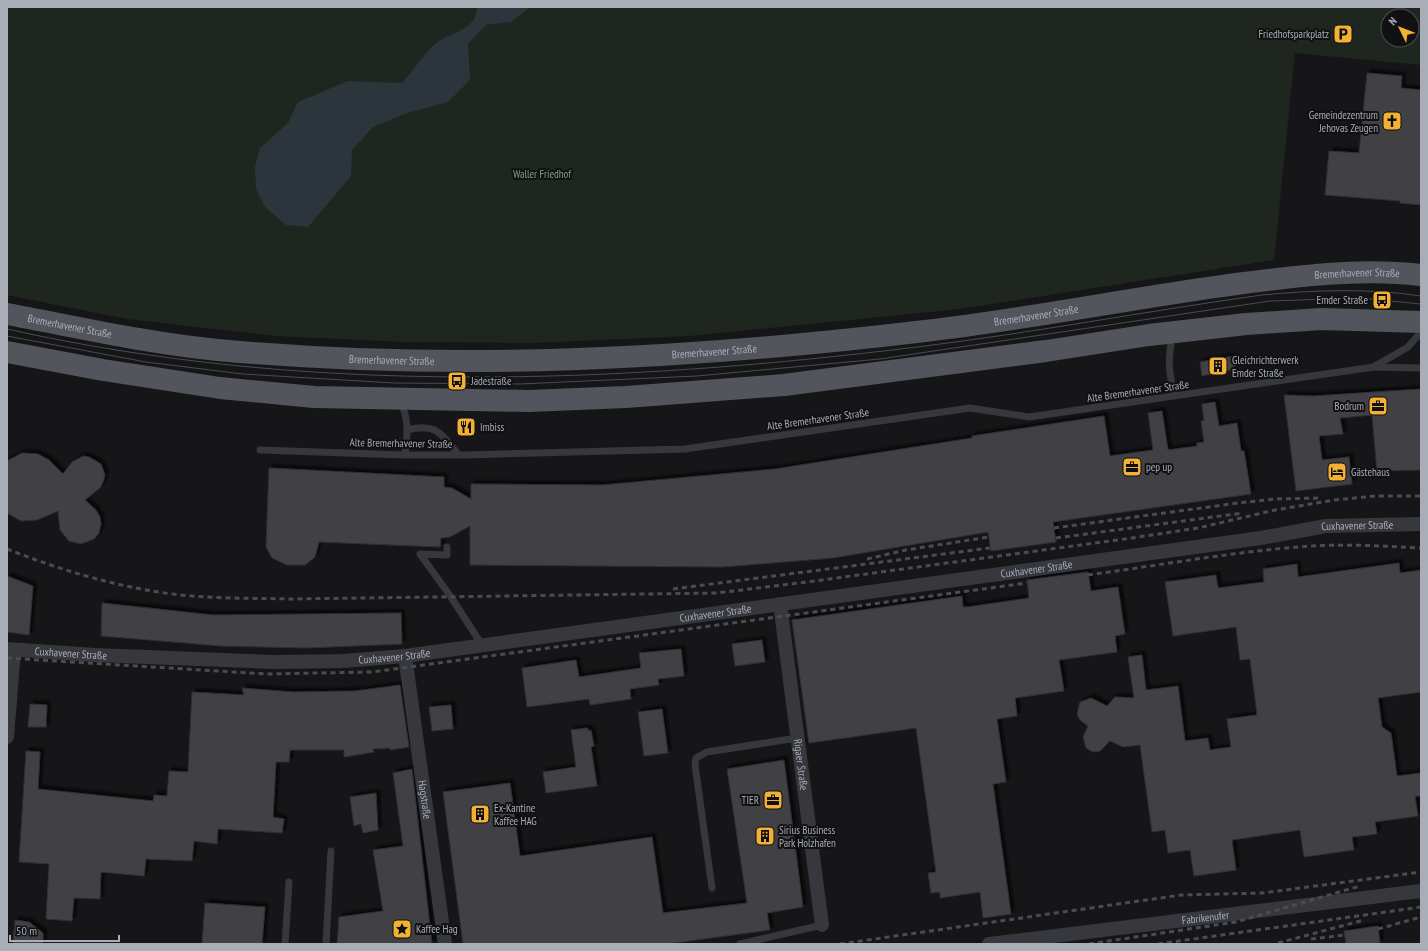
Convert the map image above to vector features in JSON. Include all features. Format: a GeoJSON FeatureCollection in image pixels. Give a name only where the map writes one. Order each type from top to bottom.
{"type":"FeatureCollection","features":[{"type":"Feature","properties":{"kind":"main road","name":"Bremerhavener Straße"},"geometry":{"type":"LineString","coordinates":[[7,314],[157,342],[217,350],[338,359],[522,362],[616,358],[772,348],[930,331],[1141,298],[1289,277],[1360,272],[1421,275]]}},
{"type":"Feature","properties":{"kind":"main road"},"geometry":{"type":"LineString","coordinates":[[7,352],[103,370],[220,388],[314,397],[399,400],[529,401],[626,397],[784,385],[1046,351],[1173,332],[1320,319],[1421,322]]}},
{"type":"Feature","properties":{"kind":"street","name":"Cuxhavener Straße"},"geometry":{"type":"LineString","coordinates":[[10,649],[275,662],[342,661],[405,656],[1261,538],[1326,526],[1421,524]]}},
{"type":"Feature","properties":{"kind":"street","name":"Rigaer Straße"},"geometry":{"type":"LineString","coordinates":[[780,604],[822,925]]}},
{"type":"Feature","properties":{"kind":"street"},"geometry":{"type":"LineString","coordinates":[[7,737],[10,649]]}},
{"type":"Feature","properties":{"kind":"street","name":"Hagstraße"},"geometry":{"type":"LineString","coordinates":[[405,656],[445,944]]}},
{"type":"Feature","properties":{"kind":"street","name":"Fabrikenufer"},"geometry":{"type":"LineString","coordinates":[[989,944],[1421,892]]}},
{"type":"Feature","properties":{"kind":"lane"},"geometry":{"type":"LineString","coordinates":[[1173,332],[1168,361],[1169,375],[1175,396]]}},
{"type":"Feature","properties":{"kind":"lane","name":"Alte Bremerhavener Straße"},"geometry":{"type":"LineString","coordinates":[[1374,367],[1408,347],[1421,332]]}},
{"type":"Feature","properties":{"kind":"lane","name":"Alte Bremerhavener Straße"},"geometry":{"type":"LineString","coordinates":[[260,450],[405,455],[459,455],[685,449],[970,408],[1029,417],[1374,367],[1421,368]]}},
{"type":"Feature","properties":{"kind":"lane"},"geometry":{"type":"LineString","coordinates":[[399,400],[405,411],[407,430],[405,455]]}},
{"type":"Feature","properties":{"kind":"lane"},"geometry":{"type":"LineString","coordinates":[[407,430],[422,426],[435,429],[459,455]]}},
{"type":"Feature","properties":{"kind":"lane"},"geometry":{"type":"LineString","coordinates":[[448,546],[447,555],[420,554],[451,597],[482,645]]}},
{"type":"Feature","properties":{"kind":"lane"},"geometry":{"type":"LineString","coordinates":[[712,888],[695,765],[696,758],[707,752],[797,738]]}},
{"type":"Feature","properties":{"kind":"lane"},"geometry":{"type":"LineString","coordinates":[[326,944],[331,851]]}},
{"type":"Feature","properties":{"kind":"lane"},"geometry":{"type":"LineString","coordinates":[[284,944],[289,882]]}},
{"type":"Feature","properties":{"kind":"lane"},"geometry":{"type":"LineString","coordinates":[[740,944],[822,925]]}},
{"type":"Feature","properties":{"kind":"green space","name":"Waller Friedhof"},"geometry":{"type":"Polygon","coordinates":[[[7,7],[1421,7],[1421,65],[1295,53],[1274,260],[960,309],[689,336],[533,343],[404,342],[276,336],[127,319],[7,295],[7,7]]]}},
{"type":"Feature","properties":{"kind":"shaded area"},"geometry":{"type":"Polygon","coordinates":[[[477,7],[530,7],[511,22],[486,25],[468,44],[470,80],[448,102],[407,113],[373,127],[352,150],[351,176],[308,227],[286,225],[265,207],[256,189],[255,167],[260,148],[288,123],[298,102],[348,81],[402,83],[435,44],[462,30],[473,21],[476,15],[477,7]]]}},
{"type":"Feature","properties":{"kind":"building"},"geometry":{"type":"Polygon","coordinates":[[[1367,73],[1402,76],[1401,88],[1421,90],[1421,205],[1400,203],[1400,201],[1325,195],[1329,151],[1359,153],[1367,73]]]}},
{"type":"Feature","properties":{"kind":"building","name":"Gleichrichterwerk Emder Straße"},"geometry":{"type":"Polygon","coordinates":[[[1233,356],[1235,369],[1202,376],[1200,362],[1233,356]]]}},
{"type":"Feature","properties":{"kind":"building"},"geometry":{"type":"Polygon","coordinates":[[[1421,389],[1421,470],[1377,471],[1372,415],[1340,418],[1343,434],[1319,436],[1322,460],[1349,457],[1352,484],[1296,491],[1284,395],[1314,396],[1421,389]]]}},
{"type":"Feature","properties":{"kind":"building"},"geometry":{"type":"Polygon","coordinates":[[[1215,402],[1219,426],[1237,423],[1241,451],[1244,451],[1251,494],[1053,522],[1056,542],[991,551],[988,532],[833,558],[722,567],[470,565],[470,526],[450,537],[441,538],[440,547],[319,542],[315,557],[305,565],[287,565],[272,558],[266,547],[269,468],[444,477],[444,487],[452,488],[471,499],[471,484],[603,485],[775,469],[972,438],[972,436],[1104,416],[1110,456],[1153,450],[1148,413],[1162,411],[1168,450],[1197,446],[1197,443],[1204,442],[1201,421],[1204,421],[1202,404],[1215,402]]]}},
{"type":"Feature","properties":{"kind":"building"},"geometry":{"type":"Polygon","coordinates":[[[22,453],[38,454],[49,460],[63,474],[72,462],[83,456],[89,457],[101,464],[105,475],[103,482],[100,488],[85,500],[96,510],[100,517],[101,524],[99,533],[94,539],[81,544],[69,541],[60,530],[58,511],[37,520],[21,521],[7,513],[7,461],[22,453]]]}},
{"type":"Feature","properties":{"kind":"building"},"geometry":{"type":"Polygon","coordinates":[[[1399,563],[1400,573],[1421,570],[1421,692],[1378,698],[1382,727],[1391,733],[1397,776],[1421,773],[1421,796],[1415,796],[1418,816],[1375,822],[1377,834],[1352,837],[1354,850],[1304,857],[1300,830],[1232,840],[1236,870],[1194,876],[1190,850],[1168,853],[1165,830],[1152,832],[1140,745],[1123,747],[1110,741],[1100,751],[1093,752],[1086,748],[1083,737],[1088,726],[1080,720],[1077,714],[1080,702],[1091,698],[1107,706],[1115,697],[1134,698],[1128,657],[1142,655],[1146,690],[1178,686],[1185,741],[1208,738],[1210,750],[1231,747],[1227,719],[1257,715],[1250,659],[1240,660],[1236,627],[1173,636],[1165,582],[1216,575],[1218,588],[1264,582],[1263,569],[1297,564],[1298,577],[1399,563]]]}},
{"type":"Feature","properties":{"kind":"building"},"geometry":{"type":"Polygon","coordinates":[[[1088,572],[1091,591],[1118,587],[1125,634],[1115,636],[1117,652],[1059,660],[1064,691],[1015,698],[1017,716],[997,719],[1006,782],[993,784],[1011,914],[983,918],[980,892],[940,898],[940,892],[931,893],[928,873],[936,872],[916,728],[809,743],[792,620],[962,596],[963,607],[1029,598],[1027,580],[1088,572]]]}},
{"type":"Feature","properties":{"kind":"building"},"geometry":{"type":"Polygon","coordinates":[[[7,576],[33,586],[29,635],[7,632],[7,576]]]}},
{"type":"Feature","properties":{"kind":"building"},"geometry":{"type":"Polygon","coordinates":[[[102,603],[213,615],[401,613],[402,644],[305,648],[221,646],[101,636],[102,603]]]}},
{"type":"Feature","properties":{"kind":"building"},"geometry":{"type":"Polygon","coordinates":[[[762,640],[765,662],[735,666],[732,644],[762,640]]]}},
{"type":"Feature","properties":{"kind":"building"},"geometry":{"type":"Polygon","coordinates":[[[681,649],[684,676],[658,679],[659,685],[630,689],[631,699],[590,705],[589,699],[527,707],[522,668],[576,660],[579,677],[641,668],[639,653],[681,649]]]}},
{"type":"Feature","properties":{"kind":"building"},"geometry":{"type":"Polygon","coordinates":[[[400,685],[409,747],[390,750],[390,748],[373,749],[374,752],[344,757],[344,750],[290,750],[289,762],[276,762],[273,817],[284,819],[282,833],[218,829],[217,844],[194,841],[192,861],[146,859],[144,876],[101,872],[100,899],[74,898],[72,921],[46,919],[49,864],[19,862],[26,751],[40,752],[38,789],[153,801],[154,795],[167,796],[169,771],[188,772],[192,692],[244,695],[242,688],[293,692],[355,691],[400,685]]]}},
{"type":"Feature","properties":{"kind":"building"},"geometry":{"type":"Polygon","coordinates":[[[30,704],[47,705],[46,727],[28,727],[30,704]]]}},
{"type":"Feature","properties":{"kind":"building"},"geometry":{"type":"Polygon","coordinates":[[[451,705],[453,729],[432,731],[429,707],[451,705]]]}},
{"type":"Feature","properties":{"kind":"building"},"geometry":{"type":"Polygon","coordinates":[[[662,709],[668,753],[644,756],[638,712],[662,709]]]}},
{"type":"Feature","properties":{"kind":"building"},"geometry":{"type":"Polygon","coordinates":[[[588,728],[588,731],[591,730],[594,746],[591,747],[597,786],[546,793],[543,772],[576,767],[571,730],[588,728]]]}},
{"type":"Feature","properties":{"kind":"building"},"geometry":{"type":"Polygon","coordinates":[[[784,760],[803,907],[767,913],[770,930],[667,944],[463,944],[443,792],[510,783],[520,856],[652,837],[663,913],[747,903],[727,769],[784,760]]]}},
{"type":"Feature","properties":{"kind":"building"},"geometry":{"type":"Polygon","coordinates":[[[412,769],[432,944],[337,944],[339,917],[383,911],[373,850],[403,846],[393,773],[412,769]]]}},
{"type":"Feature","properties":{"kind":"building"},"geometry":{"type":"Polygon","coordinates":[[[376,793],[378,830],[363,833],[361,824],[354,826],[350,797],[376,793]]]}},
{"type":"Feature","properties":{"kind":"building"},"geometry":{"type":"Polygon","coordinates":[[[205,903],[265,907],[262,944],[202,944],[205,903]]]}},
{"type":"Feature","properties":{"kind":"building"},"geometry":{"type":"Polygon","coordinates":[[[15,920],[29,922],[43,933],[43,944],[13,944],[15,920]]]}},
{"type":"Feature","properties":{"kind":"building"},"geometry":{"type":"Polygon","coordinates":[[[1378,926],[1380,944],[1346,944],[1344,931],[1378,926]]]}},
{"type":"Feature","properties":{"kind":"tram line"},"geometry":{"type":"LineString","coordinates":[[7,329],[119,351],[233,365],[347,374],[461,377],[575,375],[690,369],[804,360],[917,347],[1262,295],[1302,292],[1362,291],[1401,293],[1421,296]]}},
{"type":"Feature","properties":{"kind":"tram line"},"geometry":{"type":"LineString","coordinates":[[7,336],[146,362],[243,374],[394,383],[520,384],[697,376],[880,359],[1270,301],[1360,298],[1421,304]]}},
{"type":"Feature","properties":{"kind":"railway"},"geometry":{"type":"LineString","coordinates":[[7,549],[65,570],[124,586],[165,593],[228,598],[292,599],[717,593],[1132,538],[1198,528],[1275,510],[1334,500],[1375,496],[1421,496]]}},
{"type":"Feature","properties":{"kind":"railway"},"geometry":{"type":"LineString","coordinates":[[1054,528],[1238,503],[1275,499],[1319,498]]}},
{"type":"Feature","properties":{"kind":"railway"},"geometry":{"type":"LineString","coordinates":[[1056,538],[1243,513]]}},
{"type":"Feature","properties":{"kind":"railway"},"geometry":{"type":"LineString","coordinates":[[867,559],[906,550],[989,537]]}},
{"type":"Feature","properties":{"kind":"railway"},"geometry":{"type":"LineString","coordinates":[[1088,575],[1284,548],[1339,545],[1421,548]]}},
{"type":"Feature","properties":{"kind":"railway"},"geometry":{"type":"LineString","coordinates":[[673,589],[990,548]]}},
{"type":"Feature","properties":{"kind":"railway"},"geometry":{"type":"LineString","coordinates":[[7,658],[266,674],[372,672],[1027,583]]}},
{"type":"Feature","properties":{"kind":"railway"},"geometry":{"type":"LineString","coordinates":[[840,944],[1181,895],[1263,893],[1421,872]]}},
{"type":"Feature","properties":{"kind":"railway"},"geometry":{"type":"LineString","coordinates":[[1089,944],[1236,922],[1360,886]]}},
{"type":"Feature","properties":{"kind":"railway"},"geometry":{"type":"LineString","coordinates":[[1158,944],[1421,907]]}},
{"type":"Feature","properties":{"kind":"railway"},"geometry":{"type":"LineString","coordinates":[[1378,929],[1421,917]]}},
{"type":"Feature","properties":{"kind":"railway"},"geometry":{"type":"LineString","coordinates":[[1278,943],[1364,920]]}},
{"type":"Feature","properties":{"kind":"railway"},"geometry":{"type":"LineString","coordinates":[[1311,939],[1345,935]]}},
{"type":"Feature","properties":{"kind":"place","name":"Friedhofsparkplatz"},"geometry":{"type":"Point","coordinates":[1343,34]}},
{"type":"Feature","properties":{"kind":"place","name":"Gemeindezentrum Jehovas Zeugen"},"geometry":{"type":"Point","coordinates":[1392,121]}},
{"type":"Feature","properties":{"kind":"place","name":"Emder Straße"},"geometry":{"type":"Point","coordinates":[1382,300]}},
{"type":"Feature","properties":{"kind":"place","name":"Gleichrichterwerk Emder Straße"},"geometry":{"type":"Point","coordinates":[1218,366]}},
{"type":"Feature","properties":{"kind":"place","name":"Jadestraße"},"geometry":{"type":"Point","coordinates":[457,381]}},
{"type":"Feature","properties":{"kind":"place","name":"Bodrum"},"geometry":{"type":"Point","coordinates":[1378,406]}},
{"type":"Feature","properties":{"kind":"place","name":"Imbiss"},"geometry":{"type":"Point","coordinates":[466,427]}},
{"type":"Feature","properties":{"kind":"place","name":"pep up"},"geometry":{"type":"Point","coordinates":[1132,467]}},
{"type":"Feature","properties":{"kind":"place","name":"Gästehaus"},"geometry":{"type":"Point","coordinates":[1337,472]}},
{"type":"Feature","properties":{"kind":"place","name":"TIER"},"geometry":{"type":"Point","coordinates":[773,800]}},
{"type":"Feature","properties":{"kind":"place","name":"Ex-Kantine Kaffee HAG"},"geometry":{"type":"Point","coordinates":[480,814]}},
{"type":"Feature","properties":{"kind":"place","name":"Sirius Business Park Holzhafen"},"geometry":{"type":"Point","coordinates":[765,836]}},
{"type":"Feature","properties":{"kind":"place","name":"Kaffee Hag"},"geometry":{"type":"Point","coordinates":[402,929]}}]}
